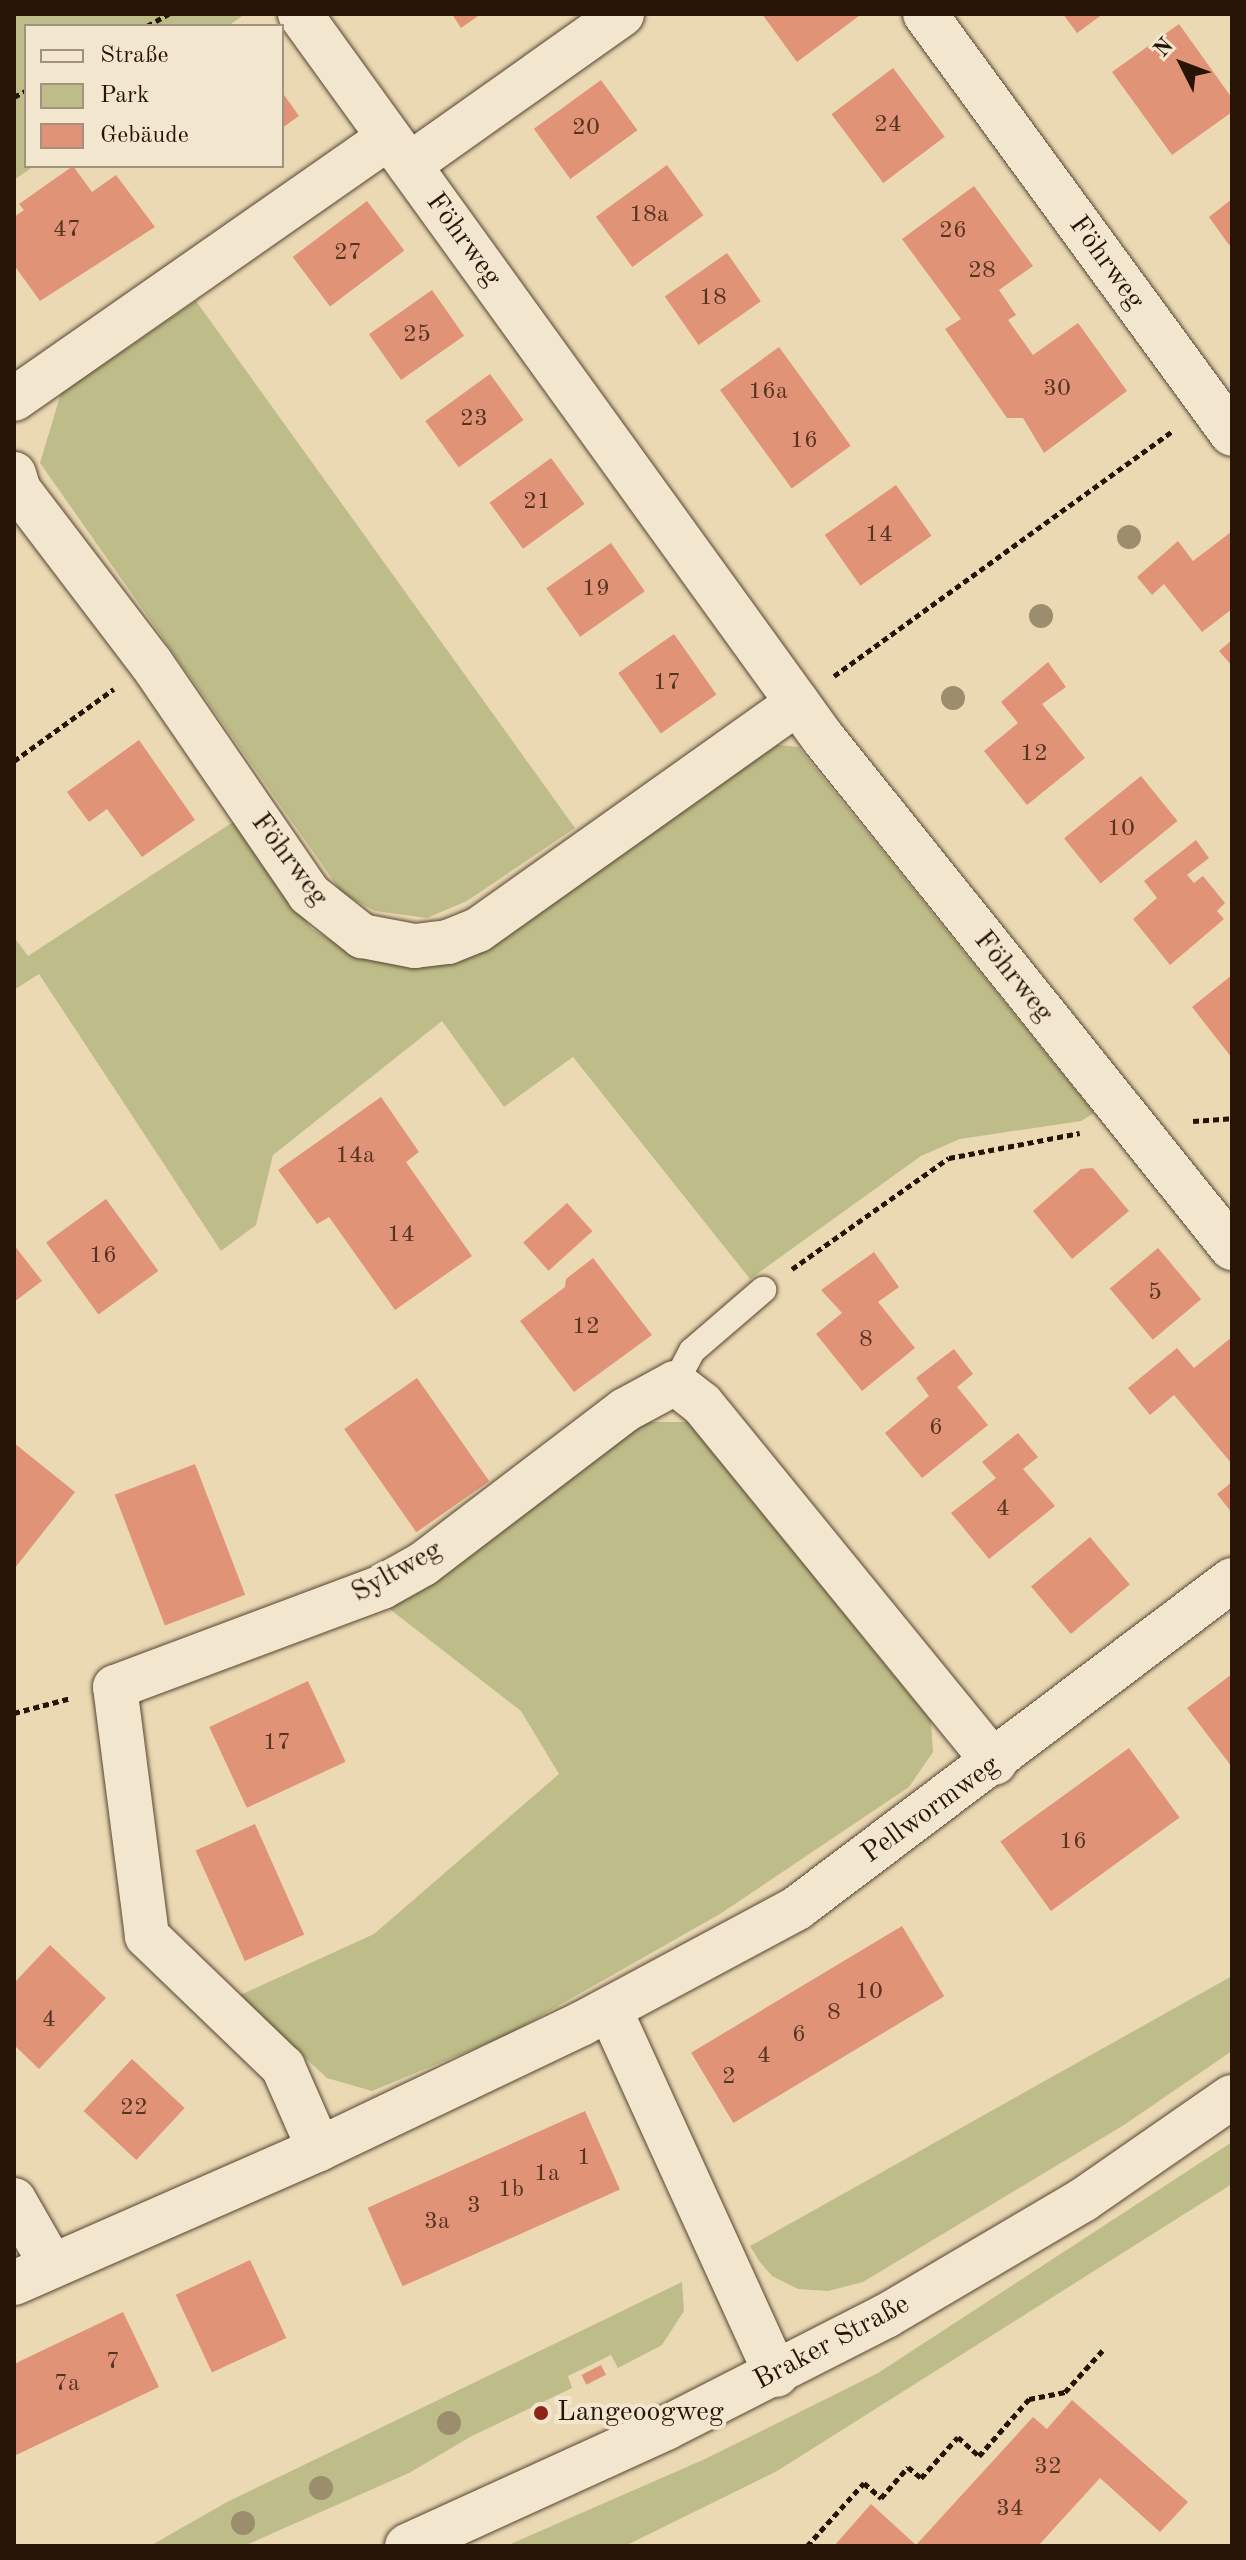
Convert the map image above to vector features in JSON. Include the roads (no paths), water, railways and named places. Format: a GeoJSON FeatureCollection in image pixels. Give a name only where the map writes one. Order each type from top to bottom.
{"type":"FeatureCollection","features":[{"type":"Feature","properties":{"kind":"street","name":"Föhrweg"},"geometry":{"type":"LineString","coordinates":[[300,14],[798,703],[1232,1248]]}},
{"type":"Feature","properties":{"kind":"street","name":"Föhrweg"},"geometry":{"type":"LineString","coordinates":[[14,399],[398,151],[622,14]]}},
{"type":"Feature","properties":{"kind":"street","name":"Föhrweg"},"geometry":{"type":"LineString","coordinates":[[925,14],[1220,419]]}},
{"type":"Feature","properties":{"kind":"street","name":"Föhrweg"},"geometry":{"type":"LineString","coordinates":[[14,474],[19,490],[151,663],[309,894],[362,936],[415,946],[448,942],[478,930],[798,703]]}},
{"type":"Feature","properties":{"kind":"street","name":"Syltweg"},"geometry":{"type":"LineString","coordinates":[[319,2149],[283,2067],[147,1936],[115,1687],[382,1587],[423,1564],[625,1410],[675,1383]]}},
{"type":"Feature","properties":{"kind":"street"},"geometry":{"type":"LineString","coordinates":[[675,1383],[702,1404],[995,1763]]}},
{"type":"Feature","properties":{"kind":"street","name":"Pellwormweg"},"geometry":{"type":"LineString","coordinates":[[610,2010],[797,1908],[995,1763],[1232,1580]]}},
{"type":"Feature","properties":{"kind":"street"},"geometry":{"type":"LineString","coordinates":[[14,2200],[33,2274],[319,2149],[610,2010],[776,2375]]}},
{"type":"Feature","properties":{"kind":"street","name":"Braker Straße"},"geometry":{"type":"LineString","coordinates":[[407,2546],[776,2375],[1083,2200],[1232,2097]]}},
{"type":"Feature","properties":{"kind":"lane"},"geometry":{"type":"LineString","coordinates":[[675,1383],[692,1351],[763,1290]]}},
{"type":"Feature","properties":{"kind":"place","name":"Langeoogweg"},"geometry":{"type":"Point","coordinates":[541,2413]}}]}
